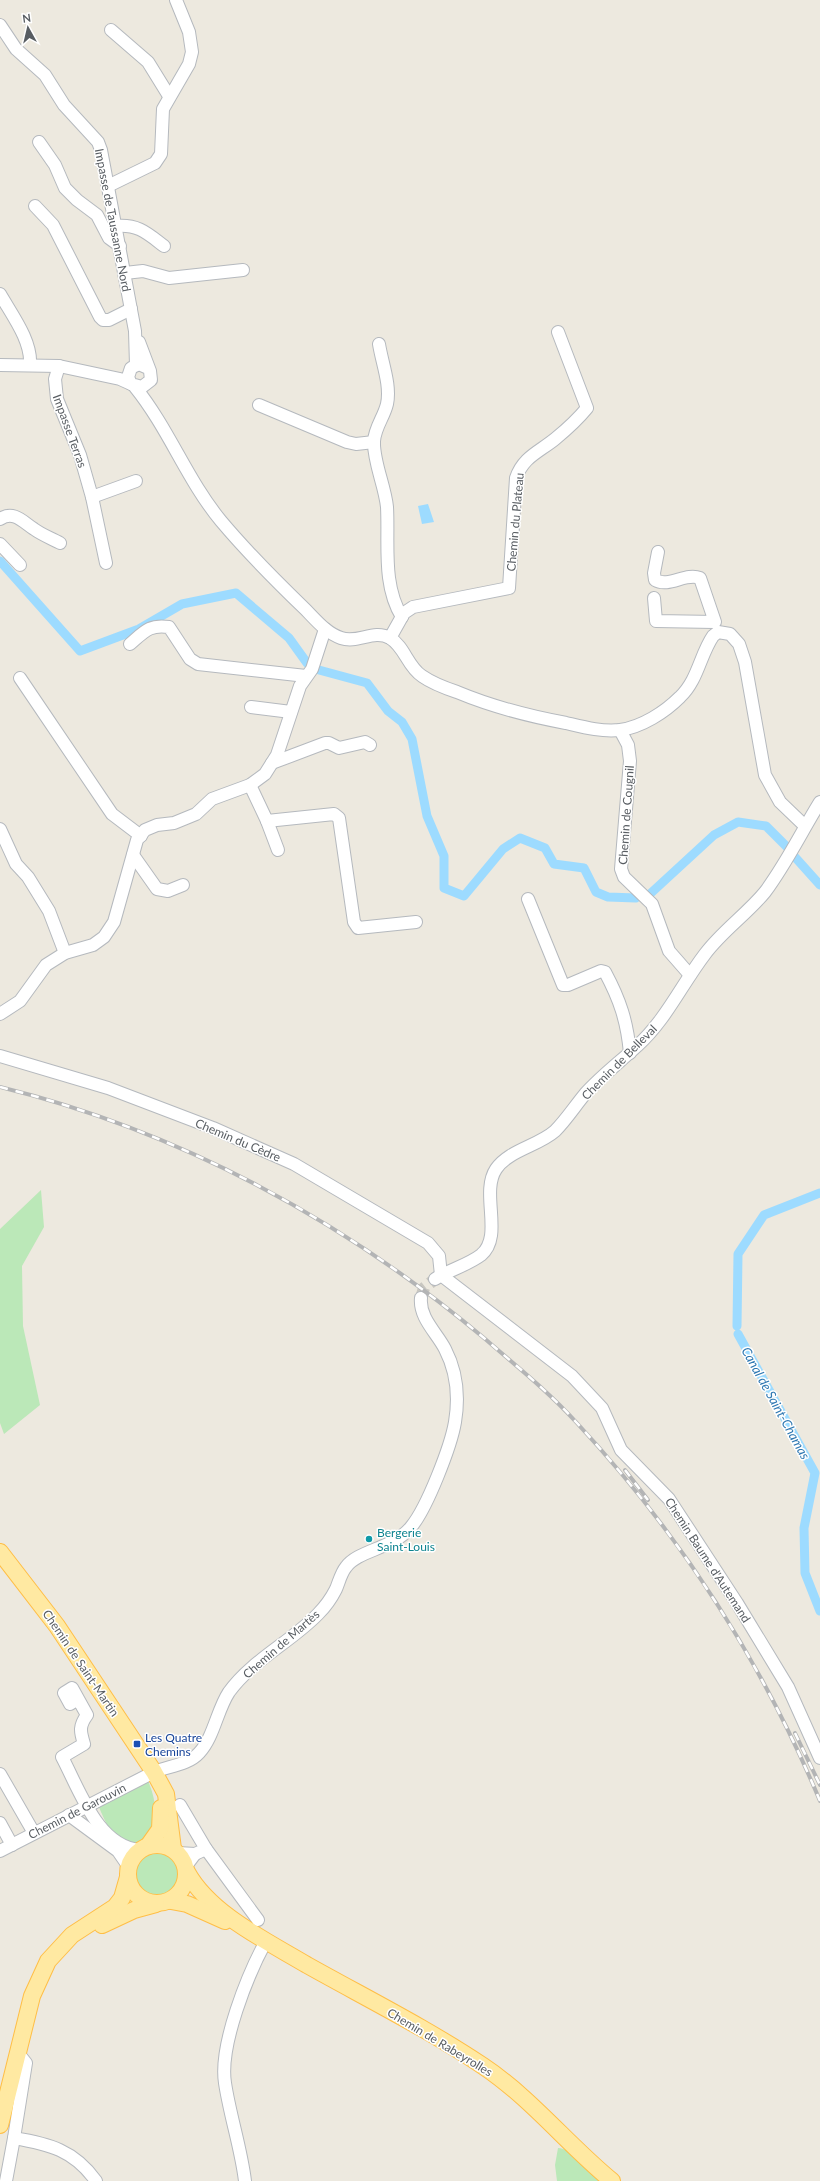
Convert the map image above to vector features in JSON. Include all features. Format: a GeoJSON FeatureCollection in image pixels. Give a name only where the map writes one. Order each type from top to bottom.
{"type":"FeatureCollection","features":[{"type":"Feature","properties":{"kind":"main road","name":"Chemin de Saint-Martin"},"geometry":{"type":"LineString","coordinates":[[0,1552],[58,1626],[156,1775],[166,1794],[188,1857]]}},
{"type":"Feature","properties":{"kind":"main road"},"geometry":{"type":"LineString","coordinates":[[0,2125],[31,2002],[38,1981],[48,1961],[59,1947],[82,1928],[115,1907],[122,1898],[133,1857],[155,1838],[161,1820],[156,1775]]}},
{"type":"Feature","properties":{"kind":"main road"},"geometry":{"type":"LineString","coordinates":[[38,1981],[60,1954],[101,1925],[134,1910],[165,1902],[183,1889],[188,1857],[165,1846],[144,1848]]}},
{"type":"Feature","properties":{"kind":"main road","name":"Chemin de Rabeyrolles"},"geometry":{"type":"LineString","coordinates":[[188,1857],[194,1885],[204,1896],[253,1925],[266,1941],[483,2066],[513,2089],[612,2181]]}},
{"type":"Feature","properties":{"kind":"main road"},"geometry":{"type":"LineString","coordinates":[[128,1872],[130,1886],[138,1897],[150,1903],[165,1902]]}},
{"type":"Feature","properties":{"kind":"main road","name":"Chemin de Rabeyrolles"},"geometry":{"type":"LineString","coordinates":[[165,1902],[187,1904],[253,1925]]}},
{"type":"Feature","properties":{"kind":"street"},"geometry":{"type":"LineString","coordinates":[[108,186],[155,163],[161,154],[163,109],[169,96],[189,64],[192,52],[189,32],[176,0]]}},
{"type":"Feature","properties":{"kind":"street","name":"Impasse de Taussanne Nord"},"geometry":{"type":"LineString","coordinates":[[0,25],[16,49],[45,75],[64,105],[98,142],[101,150],[120,246],[135,331],[136,375]]}},
{"type":"Feature","properties":{"kind":"street"},"geometry":{"type":"LineString","coordinates":[[111,30],[148,62],[169,96]]}},
{"type":"Feature","properties":{"kind":"street"},"geometry":{"type":"LineString","coordinates":[[39,142],[55,164],[65,188],[77,200],[97,215],[109,238],[120,246]]}},
{"type":"Feature","properties":{"kind":"street"},"geometry":{"type":"LineString","coordinates":[[35,206],[54,225],[100,317],[103,320],[109,320],[131,309]]}},
{"type":"Feature","properties":{"kind":"street"},"geometry":{"type":"LineString","coordinates":[[116,226],[126,225],[139,228],[164,246]]}},
{"type":"Feature","properties":{"kind":"street"},"geometry":{"type":"LineString","coordinates":[[125,273],[143,271],[169,278],[243,270]]}},
{"type":"Feature","properties":{"kind":"street"},"geometry":{"type":"LineString","coordinates":[[0,294],[27,344],[31,355],[30,365]]}},
{"type":"Feature","properties":{"kind":"street","name":"Chemin du Plateau"},"geometry":{"type":"LineString","coordinates":[[390,638],[404,613],[413,607],[509,588],[516,478],[520,467],[529,457],[555,439],[587,408],[558,332]]}},
{"type":"Feature","properties":{"kind":"street"},"geometry":{"type":"LineString","coordinates":[[378,344],[388,391],[387,405],[376,427],[374,442],[387,506],[388,563],[394,597],[402,617]]}},
{"type":"Feature","properties":{"kind":"street"},"geometry":{"type":"LineString","coordinates":[[0,365],[59,366],[113,378],[151,375],[148,384],[149,404]]}},
{"type":"Feature","properties":{"kind":"street","name":"Impasse Terras"},"geometry":{"type":"LineString","coordinates":[[59,366],[55,379],[57,400],[78,448],[92,497],[106,563]]}},
{"type":"Feature","properties":{"kind":"street"},"geometry":{"type":"LineString","coordinates":[[136,375],[142,387],[148,384]]}},
{"type":"Feature","properties":{"kind":"street"},"geometry":{"type":"LineString","coordinates":[[136,375],[149,404],[169,436],[192,481],[221,522],[282,588],[325,629],[340,638],[348,640],[372,635],[380,635],[390,638],[401,648],[409,664],[422,676],[481,702],[510,711],[602,730],[620,730],[652,718],[679,698],[693,680],[713,636],[718,632],[730,634],[739,644],[746,662],[765,775],[780,802],[805,826]]}},
{"type":"Feature","properties":{"kind":"street"},"geometry":{"type":"LineString","coordinates":[[259,405],[347,442],[356,444],[374,442]]}},
{"type":"Feature","properties":{"kind":"street"},"geometry":{"type":"LineString","coordinates":[[92,497],[136,481]]}},
{"type":"Feature","properties":{"kind":"street"},"geometry":{"type":"LineString","coordinates":[[0,519],[13,516],[25,521],[33,529],[60,542]]}},
{"type":"Feature","properties":{"kind":"street"},"geometry":{"type":"LineString","coordinates":[[0,544],[20,565]]}},
{"type":"Feature","properties":{"kind":"street"},"geometry":{"type":"LineString","coordinates":[[654,598],[656,621],[714,622],[700,578],[694,576],[662,582],[656,580],[654,574],[658,552]]}},
{"type":"Feature","properties":{"kind":"street"},"geometry":{"type":"LineString","coordinates":[[130,644],[148,628],[158,625],[169,626],[190,659],[198,664],[306,676]]}},
{"type":"Feature","properties":{"kind":"street"},"geometry":{"type":"LineString","coordinates":[[0,1014],[20,1002],[46,965],[65,953],[93,945],[104,937],[114,922],[137,840],[145,830],[157,825],[174,823],[196,814],[212,799],[250,785],[265,774],[277,755],[300,686],[312,669],[325,629]]}},
{"type":"Feature","properties":{"kind":"street"},"geometry":{"type":"LineString","coordinates":[[20,678],[112,814],[141,836]]}},
{"type":"Feature","properties":{"kind":"street"},"geometry":{"type":"LineString","coordinates":[[251,707],[291,712]]}},
{"type":"Feature","properties":{"kind":"street","name":"Chemin de Cougnil"},"geometry":{"type":"LineString","coordinates":[[620,730],[628,745],[630,761],[621,869],[624,877],[652,904],[670,951],[690,975]]}},
{"type":"Feature","properties":{"kind":"street"},"geometry":{"type":"LineString","coordinates":[[272,763],[325,743],[329,743],[339,748],[365,742],[370,745]]}},
{"type":"Feature","properties":{"kind":"street"},"geometry":{"type":"LineString","coordinates":[[250,785],[268,821],[278,850]]}},
{"type":"Feature","properties":{"kind":"street","name":"Chemin de Belleval"},"geometry":{"type":"LineString","coordinates":[[438,1277],[481,1255],[488,1245],[491,1233],[490,1194],[496,1169],[505,1160],[543,1140],[556,1130],[586,1093],[660,1022],[690,975],[715,941],[747,912],[766,890],[805,826],[818,808]]}},
{"type":"Feature","properties":{"kind":"street"},"geometry":{"type":"LineString","coordinates":[[268,821],[336,816],[339,818],[355,926],[363,929],[416,922]]}},
{"type":"Feature","properties":{"kind":"street"},"geometry":{"type":"LineString","coordinates":[[0,829],[16,864],[28,877],[49,911],[65,953]]}},
{"type":"Feature","properties":{"kind":"street"},"geometry":{"type":"LineString","coordinates":[[133,855],[157,889],[168,891],[183,885]]}},
{"type":"Feature","properties":{"kind":"street"},"geometry":{"type":"LineString","coordinates":[[528,899],[563,985],[568,985],[601,971],[606,972],[617,993],[627,1023],[630,1052]]}},
{"type":"Feature","properties":{"kind":"street","name":"Chemin du Cèdre"},"geometry":{"type":"LineString","coordinates":[[0,1056],[108,1088],[213,1128],[294,1164],[428,1243],[439,1256],[438,1277]]}},
{"type":"Feature","properties":{"kind":"street","name":"Chemin Baume d'Autemand"},"geometry":{"type":"LineString","coordinates":[[438,1277],[572,1376],[602,1408],[621,1450],[669,1499],[737,1603],[788,1688],[820,1758]]}},
{"type":"Feature","properties":{"kind":"street","name":"Chemin de Martès"},"geometry":{"type":"LineString","coordinates":[[156,1775],[182,1764],[199,1753],[205,1745],[221,1706],[240,1679],[318,1614],[328,1602],[345,1568],[352,1560],[399,1539],[410,1529],[420,1516],[451,1440],[457,1406],[457,1391],[451,1362],[439,1338],[423,1315],[420,1306],[421,1298]]}},
{"type":"Feature","properties":{"kind":"street"},"geometry":{"type":"LineString","coordinates":[[78,1699],[87,1715],[80,1724],[80,1732],[84,1744],[62,1757],[101,1831],[120,1846],[129,1849],[144,1848]]}},
{"type":"Feature","properties":{"kind":"street"},"geometry":{"type":"LineString","coordinates":[[0,1774],[34,1833]]}},
{"type":"Feature","properties":{"kind":"street","name":"Chemin de Garouvin"},"geometry":{"type":"LineString","coordinates":[[0,1851],[88,1805],[156,1775]]}},
{"type":"Feature","properties":{"kind":"street"},"geometry":{"type":"LineString","coordinates":[[180,1805],[188,1857],[253,1925]]}},
{"type":"Feature","properties":{"kind":"street"},"geometry":{"type":"LineString","coordinates":[[69,1815],[118,1851],[128,1872]]}},
{"type":"Feature","properties":{"kind":"street"},"geometry":{"type":"LineString","coordinates":[[0,1823],[12,1845]]}},
{"type":"Feature","properties":{"kind":"street"},"geometry":{"type":"LineString","coordinates":[[245,2181],[242,2157],[225,2081],[226,2050],[251,1973],[266,1941]]}},
{"type":"Feature","properties":{"kind":"street"},"geometry":{"type":"LineString","coordinates":[[6,2181],[26,2063],[18,2052]]}},
{"type":"Feature","properties":{"kind":"street"},"geometry":{"type":"LineString","coordinates":[[14,2138],[50,2144],[85,2166],[96,2181]]}},
{"type":"Feature","properties":{"kind":"green space"},"geometry":{"type":"Polygon","coordinates":[[[41,1190],[44,1227],[22,1266],[23,1326],[40,1405],[4,1434],[0,1423],[0,1229],[41,1190]]]}},
{"type":"Feature","properties":{"kind":"green space"},"geometry":{"type":"Polygon","coordinates":[[[147,1779],[152,1791],[156,1815],[156,1828],[145,1838],[135,1843],[127,1844],[120,1841],[114,1835],[98,1805],[147,1779]]]}},
{"type":"Feature","properties":{"kind":"green space"},"geometry":{"type":"Polygon","coordinates":[[[153,1851],[163,1851],[171,1855],[177,1861],[181,1869],[181,1879],[177,1887],[171,1893],[163,1897],[153,1897],[145,1893],[139,1887],[135,1879],[135,1869],[139,1861],[145,1855],[153,1851]]]}},
{"type":"Feature","properties":{"kind":"green space"},"geometry":{"type":"Polygon","coordinates":[[[558,2148],[576,2156],[604,2181],[557,2181],[555,2165],[558,2148]]]}},
{"type":"Feature","properties":{"kind":"water"},"geometry":{"type":"Polygon","coordinates":[[[428,504],[434,522],[422,524],[418,506],[428,504]]]}},
{"type":"Feature","properties":{"kind":"waterway","name":"Canal de Saint-Chamas"},"geometry":{"type":"LineString","coordinates":[[0,561],[80,651],[139,629],[182,604],[236,593],[289,638],[307,663]]}},
{"type":"Feature","properties":{"kind":"waterway","name":"Canal de Saint-Chamas"},"geometry":{"type":"LineString","coordinates":[[319,670],[367,683],[388,711],[402,722],[412,739],[427,816],[444,856],[444,888],[464,896],[503,849],[520,838],[545,848],[554,864],[584,868],[596,892],[608,897],[636,898]]}},
{"type":"Feature","properties":{"kind":"waterway","name":"Canal de Saint-Chamas"},"geometry":{"type":"LineString","coordinates":[[651,893],[714,835],[738,822],[766,826],[787,847]]}},
{"type":"Feature","properties":{"kind":"waterway","name":"Canal de Saint-Chamas"},"geometry":{"type":"LineString","coordinates":[[794,856],[820,885]]}},
{"type":"Feature","properties":{"kind":"waterway","name":"Canal de Saint-Chamas"},"geometry":{"type":"LineString","coordinates":[[737,1326],[738,1254],[764,1215],[820,1193]]}},
{"type":"Feature","properties":{"kind":"waterway","name":"Canal de Saint-Chamas"},"geometry":{"type":"LineString","coordinates":[[738,1334],[815,1473],[804,1528],[805,1573],[820,1611]]}},
{"type":"Feature","properties":{"kind":"tunnel"},"geometry":{"type":"LineString","coordinates":[[421,1298],[424,1288],[434,1280]]}},
{"type":"Feature","properties":{"kind":"railway"},"geometry":{"type":"LineString","coordinates":[[0,1087],[66,1106],[131,1128],[195,1155],[256,1185],[316,1218],[374,1255],[430,1295],[531,1378],[576,1422],[614,1464],[683,1554],[715,1601],[772,1699],[797,1749],[820,1801]]}},
{"type":"Feature","properties":{"kind":"railway"},"geometry":{"type":"LineString","coordinates":[[625,1470],[648,1500]]}},
{"type":"Feature","properties":{"kind":"railway"},"geometry":{"type":"LineString","coordinates":[[795,1733],[820,1785]]}},
{"type":"Feature","properties":{"kind":"place","name":"Bergerie Saint-Louis"},"geometry":{"type":"Point","coordinates":[369,1539]}},
{"type":"Feature","properties":{"kind":"place","name":"Les Quatre Chemins"},"geometry":{"type":"Point","coordinates":[137,1744]}}]}
